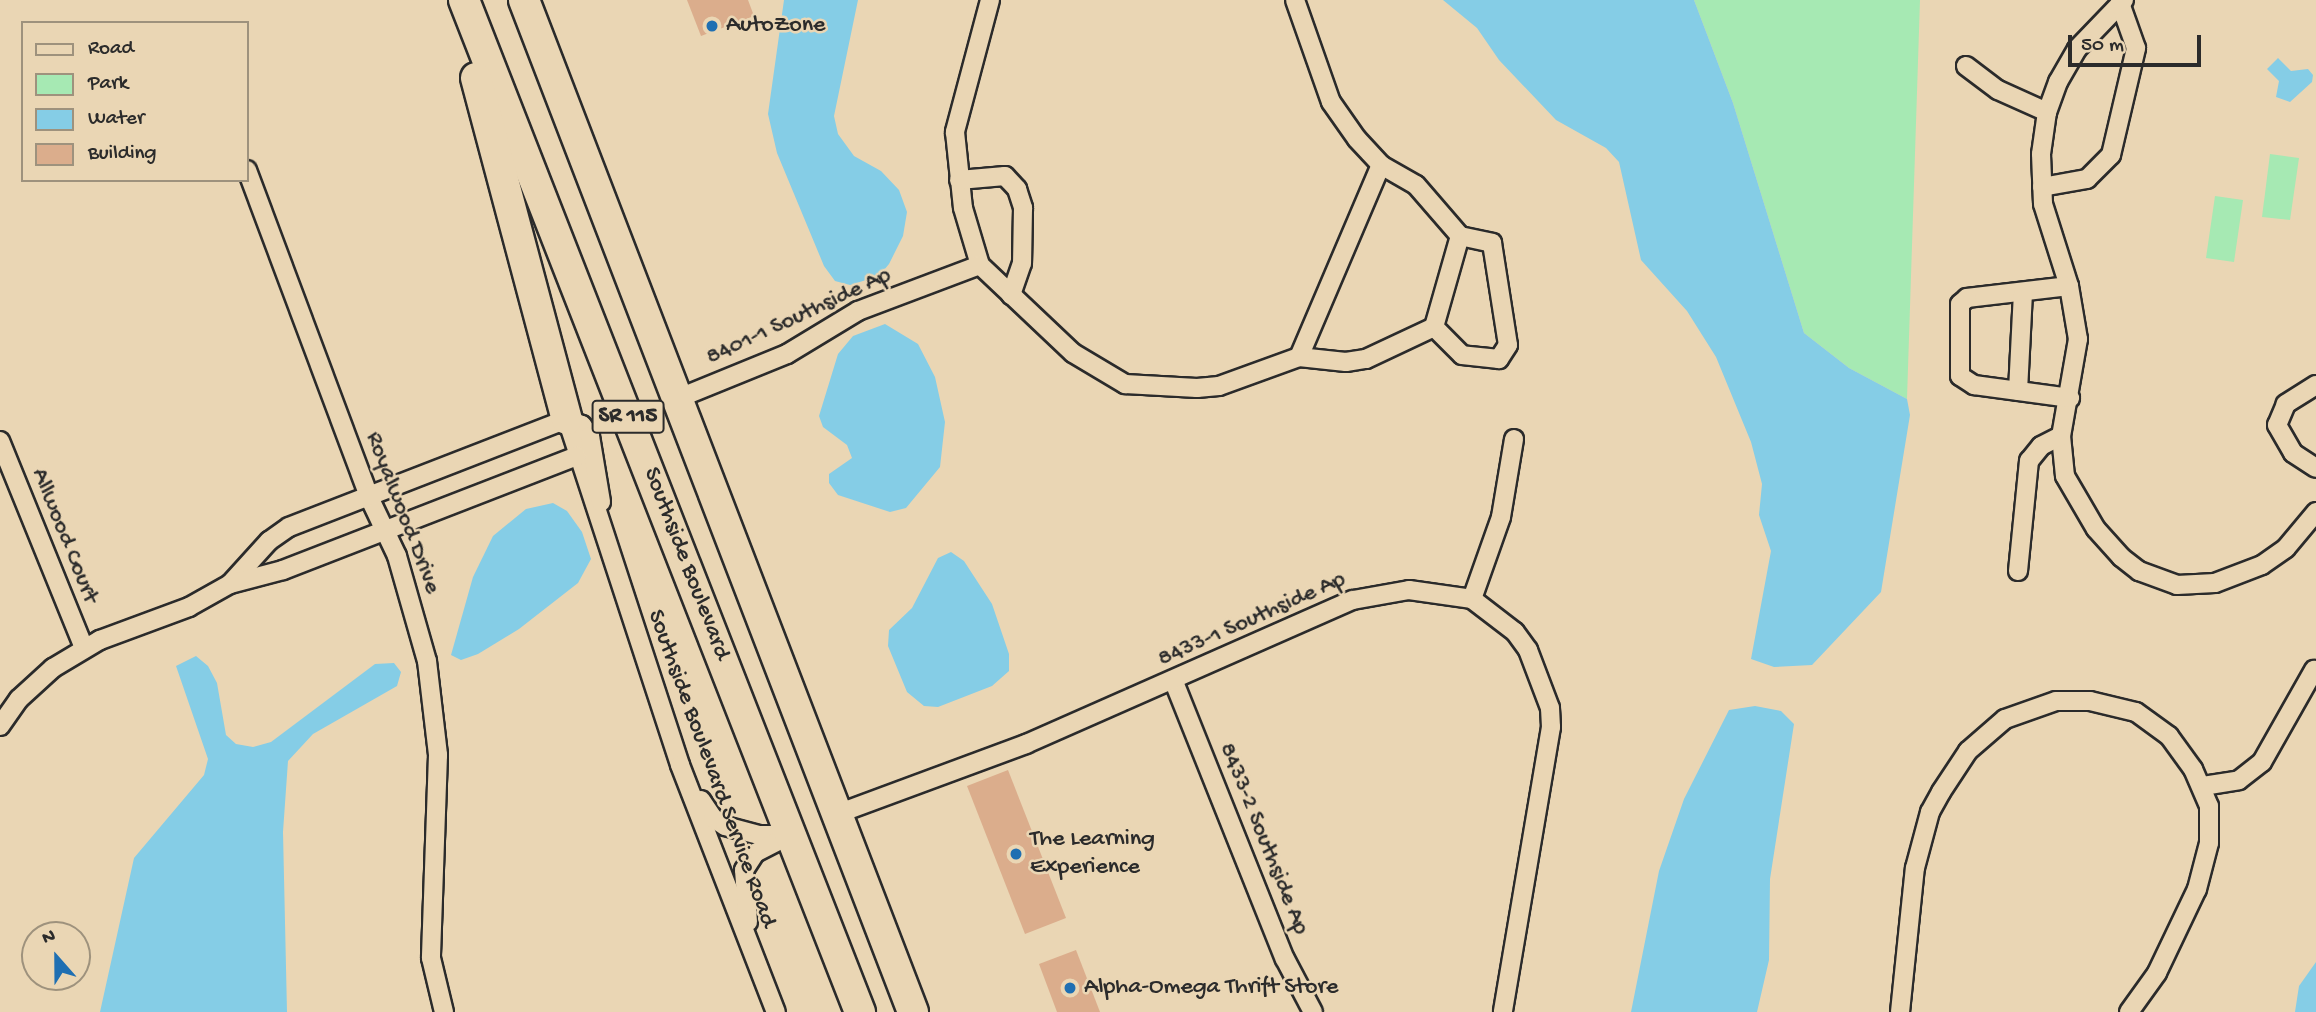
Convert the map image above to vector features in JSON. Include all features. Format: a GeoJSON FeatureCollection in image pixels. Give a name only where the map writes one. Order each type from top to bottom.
{"type":"FeatureCollection","features":[{"type":"Feature","properties":{"kind":"highway"},"geometry":{"type":"LineString","coordinates":[[454,0],[567,419]]}},
{"type":"Feature","properties":{"kind":"highway","name":"Southside Boulevard"},"geometry":{"type":"LineString","coordinates":[[464,0],[860,1012]]}},
{"type":"Feature","properties":{"kind":"highway","name":"SR 115"},"geometry":{"type":"LineString","coordinates":[[524,0],[913,1012]]}},
{"type":"Feature","properties":{"kind":"street"},"geometry":{"type":"LineString","coordinates":[[990,0],[955,132],[958,180],[980,265],[1091,366],[1143,388],[1219,386],[1298,357],[1346,362],[1366,359],[1434,327],[1460,236]]}},
{"type":"Feature","properties":{"kind":"street"},"geometry":{"type":"LineString","coordinates":[[1295,0],[1331,102],[1381,165],[1416,184],[1460,236],[1492,243],[1508,345],[1499,359],[1475,359],[1462,355],[1434,327]]}},
{"type":"Feature","properties":{"kind":"street"},"geometry":{"type":"LineString","coordinates":[[2042,187],[2087,178],[2111,155],[2136,48],[2122,2],[2077,49],[2047,112],[2040,154],[2042,187],[2047,222],[2068,286],[2078,339],[2070,398],[2061,436],[2065,476],[2082,510],[2121,556],[2158,580],[2195,585],[2234,578],[2286,548],[2316,512]]}},
{"type":"Feature","properties":{"kind":"street"},"geometry":{"type":"LineString","coordinates":[[1966,66],[1998,90],[2047,112]]}},
{"type":"Feature","properties":{"kind":"street"},"geometry":{"type":"LineString","coordinates":[[1298,357],[1381,165]]}},
{"type":"Feature","properties":{"kind":"street","name":"Royalwood Drive"},"geometry":{"type":"LineString","coordinates":[[248,173],[369,497],[385,531],[419,630],[431,689],[438,755],[430,958],[444,1012]]}},
{"type":"Feature","properties":{"kind":"street"},"geometry":{"type":"LineString","coordinates":[[958,180],[1005,176],[1017,189],[1023,208],[1022,263],[1011,295]]}},
{"type":"Feature","properties":{"kind":"street","name":"8401-1 Southside Ap"},"geometry":{"type":"LineString","coordinates":[[679,398],[756,369],[812,341],[858,311],[980,265]]}},
{"type":"Feature","properties":{"kind":"street"},"geometry":{"type":"LineString","coordinates":[[2068,286],[1967,298],[1961,304],[1960,376],[1965,383],[2070,398]]}},
{"type":"Feature","properties":{"kind":"street"},"geometry":{"type":"LineString","coordinates":[[2018,391],[2023,293]]}},
{"type":"Feature","properties":{"kind":"street"},"geometry":{"type":"LineString","coordinates":[[2316,385],[2286,404],[2277,425],[2293,453],[2316,468]]}},
{"type":"Feature","properties":{"kind":"street","name":"Southside Boulevard Service Road"},"geometry":{"type":"LineString","coordinates":[[567,419],[680,765],[776,1012]]}},
{"type":"Feature","properties":{"kind":"street","name":"Southside Boulevard Service Road"},"geometry":{"type":"LineString","coordinates":[[567,419],[582,425],[590,436],[606,541]]}},
{"type":"Feature","properties":{"kind":"street"},"geometry":{"type":"LineString","coordinates":[[230,584],[269,541],[289,527],[567,419]]}},
{"type":"Feature","properties":{"kind":"street"},"geometry":{"type":"LineString","coordinates":[[2018,571],[2029,461],[2042,446],[2061,436]]}},
{"type":"Feature","properties":{"kind":"street"},"geometry":{"type":"LineString","coordinates":[[1503,1012],[1551,727],[1550,708],[1528,650],[1515,632],[1472,598],[1501,517],[1514,439]]}},
{"type":"Feature","properties":{"kind":"street","name":"Allwood Court"},"geometry":{"type":"LineString","coordinates":[[0,441],[84,648]]}},
{"type":"Feature","properties":{"kind":"street"},"geometry":{"type":"LineString","coordinates":[[0,726],[19,699],[52,668],[84,648],[189,607],[230,584],[284,570],[577,456]]}},
{"type":"Feature","properties":{"kind":"street","name":"8433-1 Southside Ap"},"geometry":{"type":"LineString","coordinates":[[837,814],[1026,744],[1174,682],[1309,618],[1373,593],[1409,590],[1472,598]]}},
{"type":"Feature","properties":{"kind":"street"},"geometry":{"type":"LineString","coordinates":[[2203,786],[2239,780],[2262,762],[2314,670]]}},
{"type":"Feature","properties":{"kind":"street","name":"8433-2 Southside Ap"},"geometry":{"type":"LineString","coordinates":[[1174,682],[1285,959],[1313,1012]]}},
{"type":"Feature","properties":{"kind":"street"},"geometry":{"type":"LineString","coordinates":[[1900,1012],[1915,869],[1926,823],[1955,768],[1987,732],[2024,710],[2056,701],[2108,702],[2136,712],[2169,736],[2203,786],[2210,830],[2197,889],[2157,973],[2129,1012]]}},
{"type":"Feature","properties":{"kind":"street"},"geometry":{"type":"LineString","coordinates":[[680,765],[713,818],[725,826],[763,835],[792,834]]}},
{"type":"Feature","properties":{"kind":"street"},"geometry":{"type":"LineString","coordinates":[[755,960],[743,893],[744,870],[755,853],[792,834]]}},
{"type":"Feature","properties":{"kind":"green space"},"geometry":{"type":"Polygon","coordinates":[[[1694,0],[1920,0],[1907,399],[1849,368],[1804,333],[1733,103],[1694,0]]]}},
{"type":"Feature","properties":{"kind":"green space"},"geometry":{"type":"Polygon","coordinates":[[[2270,154],[2299,158],[2290,220],[2262,217],[2270,154]]]}},
{"type":"Feature","properties":{"kind":"green space"},"geometry":{"type":"Polygon","coordinates":[[[2215,196],[2243,200],[2234,262],[2206,258],[2215,196]]]}},
{"type":"Feature","properties":{"kind":"water"},"geometry":{"type":"Polygon","coordinates":[[[784,0],[858,0],[834,116],[838,134],[854,156],[881,171],[899,190],[907,212],[903,236],[889,264],[879,276],[850,285],[835,281],[824,266],[777,153],[768,114],[784,0]]]}},
{"type":"Feature","properties":{"kind":"water"},"geometry":{"type":"Polygon","coordinates":[[[1443,0],[1694,0],[1733,103],[1804,333],[1849,368],[1907,399],[1910,415],[1881,592],[1812,665],[1774,667],[1751,659],[1771,551],[1759,515],[1762,484],[1751,442],[1716,357],[1687,311],[1641,260],[1619,162],[1606,148],[1556,120],[1499,60],[1477,28],[1443,0]]]}},
{"type":"Feature","properties":{"kind":"water"},"geometry":{"type":"Polygon","coordinates":[[[2278,58],[2291,71],[2308,69],[2313,75],[2312,82],[2290,102],[2276,97],[2279,81],[2267,69],[2278,58]]]}},
{"type":"Feature","properties":{"kind":"water"},"geometry":{"type":"Polygon","coordinates":[[[885,324],[918,344],[935,377],[945,422],[940,467],[906,508],[890,512],[838,495],[829,483],[829,474],[852,458],[847,445],[823,427],[819,416],[838,354],[853,336],[885,324]]]}},
{"type":"Feature","properties":{"kind":"water"},"geometry":{"type":"Polygon","coordinates":[[[553,503],[567,511],[582,532],[591,559],[578,583],[519,629],[478,654],[461,660],[451,655],[473,577],[493,536],[526,509],[553,503]]]}},
{"type":"Feature","properties":{"kind":"water"},"geometry":{"type":"Polygon","coordinates":[[[951,552],[964,561],[992,604],[1009,654],[1009,671],[992,686],[938,707],[924,706],[907,692],[888,646],[889,630],[912,608],[938,558],[951,552]]]}},
{"type":"Feature","properties":{"kind":"water"},"geometry":{"type":"Polygon","coordinates":[[[196,656],[208,666],[217,683],[226,735],[236,744],[253,747],[271,742],[375,664],[394,663],[401,672],[397,686],[313,734],[288,761],[283,832],[287,1012],[100,1012],[134,858],[204,775],[208,759],[176,666],[196,656]]]}},
{"type":"Feature","properties":{"kind":"water"},"geometry":{"type":"Polygon","coordinates":[[[1755,706],[1781,711],[1794,724],[1770,879],[1769,960],[1757,1012],[1631,1012],[1659,871],[1684,799],[1729,710],[1755,706]]]}},
{"type":"Feature","properties":{"kind":"water"},"geometry":{"type":"Polygon","coordinates":[[[2316,962],[2316,1012],[2295,1012],[2299,986],[2316,962]]]}},
{"type":"Feature","properties":{"kind":"building","name":"AutoZone"},"geometry":{"type":"Polygon","coordinates":[[[687,0],[748,0],[754,16],[701,36],[687,0]]]}},
{"type":"Feature","properties":{"kind":"building"},"geometry":{"type":"Polygon","coordinates":[[[1008,770],[1066,918],[1025,934],[967,786],[1008,770]]]}},
{"type":"Feature","properties":{"kind":"building","name":"Alpha-Omega Thrift Store"},"geometry":{"type":"Polygon","coordinates":[[[1076,950],[1100,1012],[1057,1012],[1039,964],[1076,950]]]}},
{"type":"Feature","properties":{"kind":"place","name":"AutoZone"},"geometry":{"type":"Point","coordinates":[712,26]}},
{"type":"Feature","properties":{"kind":"place","name":"The Learning Experience"},"geometry":{"type":"Point","coordinates":[1016,854]}},
{"type":"Feature","properties":{"kind":"place","name":"Alpha-Omega Thrift Store"},"geometry":{"type":"Point","coordinates":[1070,988]}}]}
